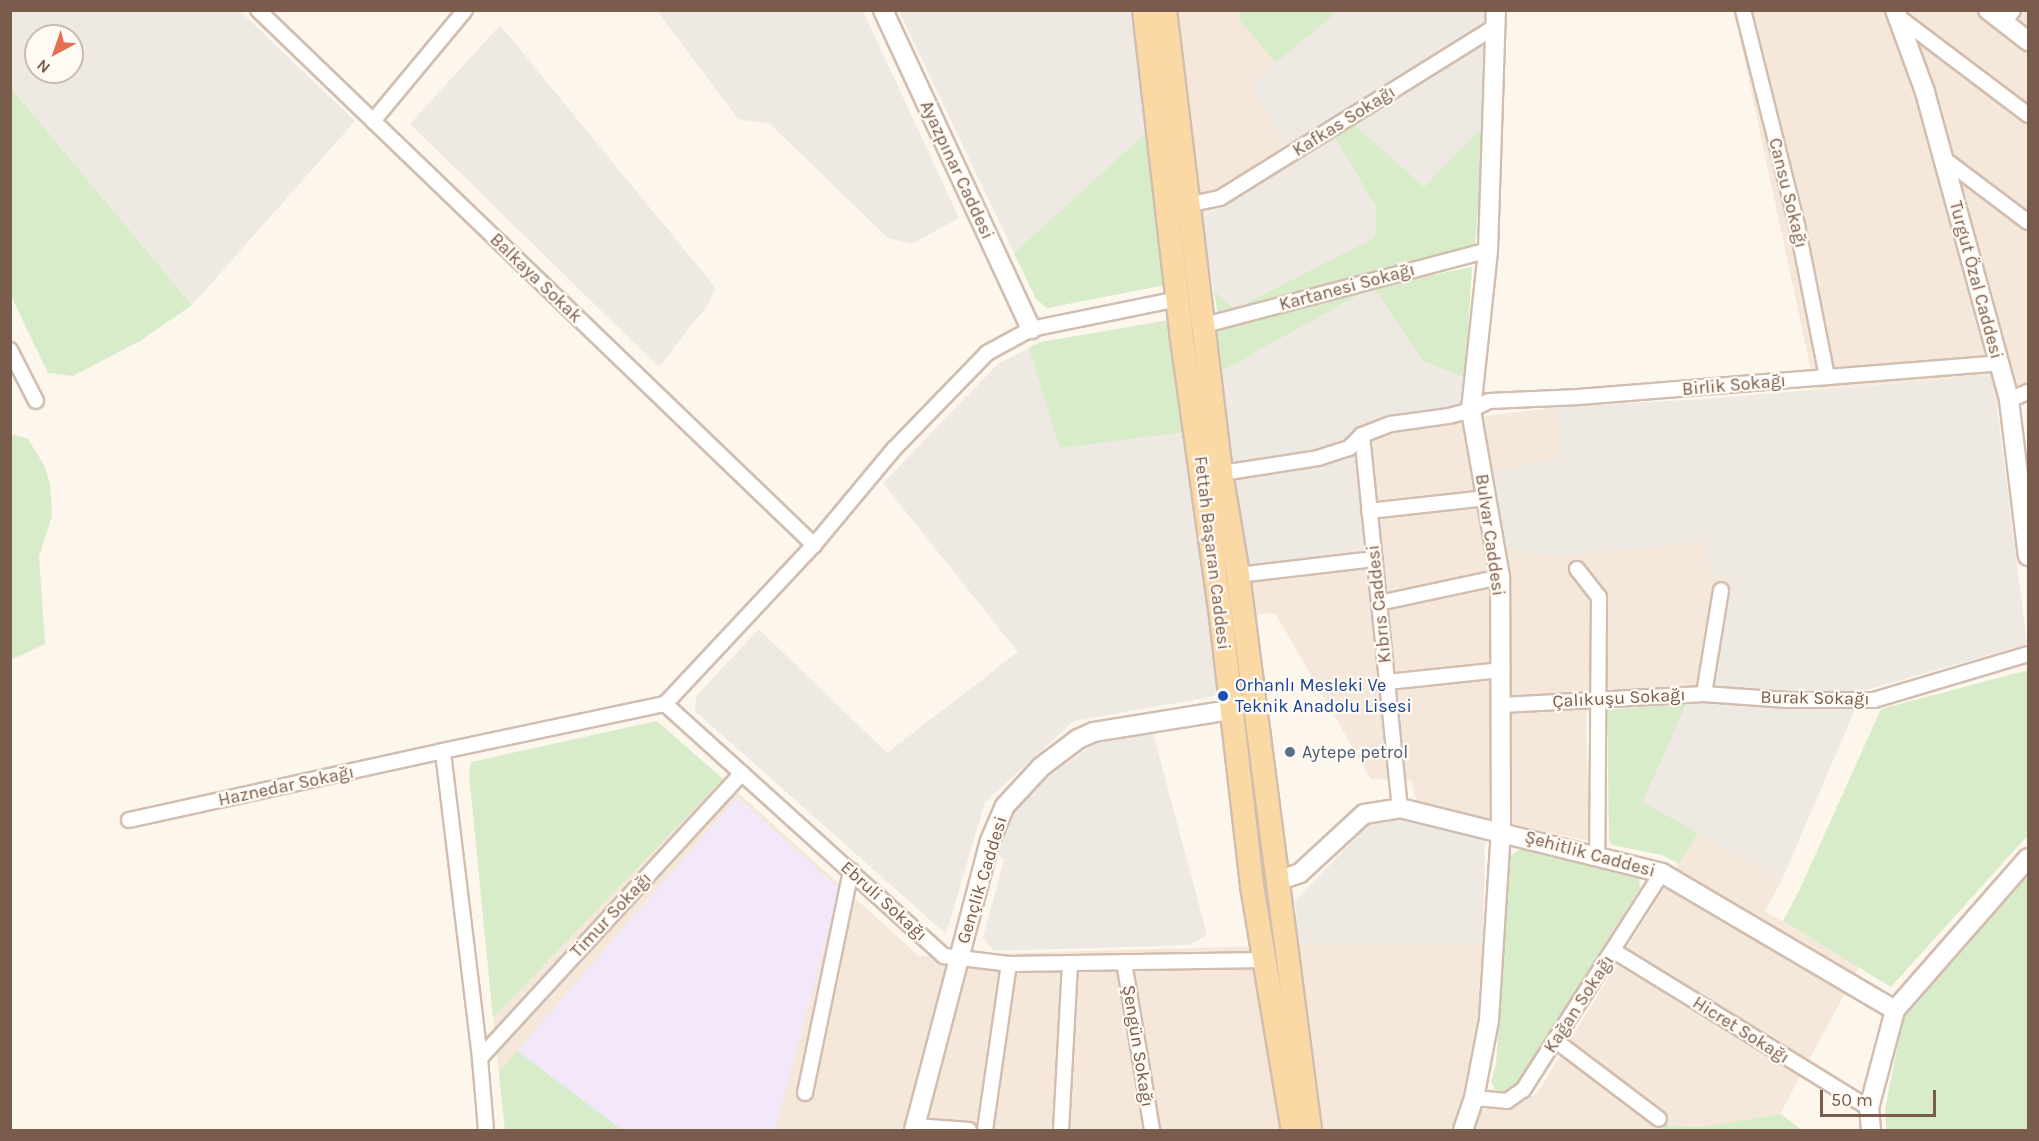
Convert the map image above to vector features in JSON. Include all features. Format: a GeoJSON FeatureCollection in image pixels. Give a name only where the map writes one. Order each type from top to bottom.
{"type":"FeatureCollection","features":[{"type":"Feature","properties":{"kind":"main road","name":"Fettah Başaran Caddesi"},"geometry":{"type":"LineString","coordinates":[[1144,10],[1178,299],[1212,475],[1238,575],[1310,1131]]}},
{"type":"Feature","properties":{"kind":"main road","name":"Fettah Başaran Caddesi"},"geometry":{"type":"LineString","coordinates":[[1165,10],[1187,205],[1205,325],[1221,617],[1230,710],[1264,960],[1292,1130]]}},
{"type":"Feature","properties":{"kind":"street","name":"Balkaya Sokak"},"geometry":{"type":"LineString","coordinates":[[258,10],[814,545]]}},
{"type":"Feature","properties":{"kind":"street"},"geometry":{"type":"LineString","coordinates":[[373,121],[465,10]]}},
{"type":"Feature","properties":{"kind":"street","name":"Cansu Sokağı"},"geometry":{"type":"LineString","coordinates":[[1743,10],[1797,225],[1827,377]]}},
{"type":"Feature","properties":{"kind":"street"},"geometry":{"type":"LineString","coordinates":[[1988,10],[2009,17],[2028,40]]}},
{"type":"Feature","properties":{"kind":"street","name":"Ayazpınar Caddesi"},"geometry":{"type":"LineString","coordinates":[[884,12],[1031,328]]}},
{"type":"Feature","properties":{"kind":"street"},"geometry":{"type":"LineString","coordinates":[[1896,13],[2028,115]]}},
{"type":"Feature","properties":{"kind":"street","name":"Turgut Özal Caddesi"},"geometry":{"type":"LineString","coordinates":[[1896,13],[1925,92],[2009,400],[2028,556]]}},
{"type":"Feature","properties":{"kind":"street","name":"Kafkas Sokağı"},"geometry":{"type":"LineString","coordinates":[[1187,205],[1220,198],[1496,18]]}},
{"type":"Feature","properties":{"kind":"street","name":"Bulvar Caddesi"},"geometry":{"type":"LineString","coordinates":[[1463,1131],[1474,1098],[1489,1020],[1501,831],[1500,577],[1471,410],[1488,250],[1496,18]]}},
{"type":"Feature","properties":{"kind":"street"},"geometry":{"type":"LineString","coordinates":[[1943,158],[2028,222]]}},
{"type":"Feature","properties":{"kind":"street","name":"Kartanesi Sokağı"},"geometry":{"type":"LineString","coordinates":[[1205,325],[1488,250]]}},
{"type":"Feature","properties":{"kind":"street"},"geometry":{"type":"LineString","coordinates":[[665,704],[814,545],[894,449],[987,354],[1031,328],[1178,299]]}},
{"type":"Feature","properties":{"kind":"street"},"geometry":{"type":"LineString","coordinates":[[10,350],[36,401]]}},
{"type":"Feature","properties":{"kind":"street","name":"Birlik Sokağı"},"geometry":{"type":"LineString","coordinates":[[1212,475],[1318,458],[1349,448],[1362,435],[1391,423],[1471,410],[1489,401],[1579,397],[1999,363]]}},
{"type":"Feature","properties":{"kind":"street"},"geometry":{"type":"LineString","coordinates":[[2009,400],[2028,392]]}},
{"type":"Feature","properties":{"kind":"street","name":"Kıbrıs Caddesi"},"geometry":{"type":"LineString","coordinates":[[1362,435],[1400,808]]}},
{"type":"Feature","properties":{"kind":"street"},"geometry":{"type":"LineString","coordinates":[[1369,511],[1486,498]]}},
{"type":"Feature","properties":{"kind":"street"},"geometry":{"type":"LineString","coordinates":[[1238,575],[1374,558]]}},
{"type":"Feature","properties":{"kind":"street"},"geometry":{"type":"LineString","coordinates":[[1577,569],[1599,597],[1597,856]]}},
{"type":"Feature","properties":{"kind":"street"},"geometry":{"type":"LineString","coordinates":[[1379,603],[1500,577]]}},
{"type":"Feature","properties":{"kind":"street","name":"Çalıkuşu Sokağı"},"geometry":{"type":"LineString","coordinates":[[1502,705],[1704,694],[1721,590]]}},
{"type":"Feature","properties":{"kind":"street","name":"Burak Sokağı"},"geometry":{"type":"LineString","coordinates":[[1704,694],[1788,700],[1874,700],[2028,654]]}},
{"type":"Feature","properties":{"kind":"street"},"geometry":{"type":"LineString","coordinates":[[1387,682],[1502,670]]}},
{"type":"Feature","properties":{"kind":"street","name":"Haznedar Sokağı"},"geometry":{"type":"LineString","coordinates":[[129,820],[665,704]]}},
{"type":"Feature","properties":{"kind":"street","name":"Ebruli Sokağı"},"geometry":{"type":"LineString","coordinates":[[665,704],[944,956],[958,960],[1009,964],[1264,960]]}},
{"type":"Feature","properties":{"kind":"street","name":"Gençlik Caddesi"},"geometry":{"type":"LineString","coordinates":[[914,1128],[996,823],[1005,806],[1041,767],[1078,739],[1094,732],[1230,710]]}},
{"type":"Feature","properties":{"kind":"street"},"geometry":{"type":"LineString","coordinates":[[444,751],[480,1058],[486,1131]]}},
{"type":"Feature","properties":{"kind":"street","name":"Timur Sokağı"},"geometry":{"type":"LineString","coordinates":[[480,1058],[742,773]]}},
{"type":"Feature","properties":{"kind":"street","name":"Şehitlik Caddesi"},"geometry":{"type":"LineString","coordinates":[[1276,881],[1300,873],[1364,814],[1400,808],[1501,831],[1662,873],[1896,1010]]}},
{"type":"Feature","properties":{"kind":"street"},"geometry":{"type":"LineString","coordinates":[[1871,1131],[1869,1108],[1896,1010],[2028,858]]}},
{"type":"Feature","properties":{"kind":"street"},"geometry":{"type":"LineString","coordinates":[[805,1093],[851,872]]}},
{"type":"Feature","properties":{"kind":"street","name":"Kağan Sokağı"},"geometry":{"type":"LineString","coordinates":[[1474,1098],[1507,1101],[1523,1090],[1662,873]]}},
{"type":"Feature","properties":{"kind":"street","name":"Hicret Sokağı"},"geometry":{"type":"LineString","coordinates":[[1614,951],[1869,1108]]}},
{"type":"Feature","properties":{"kind":"street","name":"Şengün Sokağı"},"geometry":{"type":"LineString","coordinates":[[1124,962],[1152,1131]]}},
{"type":"Feature","properties":{"kind":"street"},"geometry":{"type":"LineString","coordinates":[[1061,1131],[1070,963]]}},
{"type":"Feature","properties":{"kind":"street"},"geometry":{"type":"LineString","coordinates":[[985,1131],[1009,964]]}},
{"type":"Feature","properties":{"kind":"street"},"geometry":{"type":"LineString","coordinates":[[1556,1041],[1659,1119]]}},
{"type":"Feature","properties":{"kind":"street"},"geometry":{"type":"LineString","coordinates":[[914,1128],[969,1131]]}},
{"type":"Feature","properties":{"kind":"shaded area"},"geometry":{"type":"Polygon","coordinates":[[[10,11],[240,11],[355,121],[192,305],[11,88],[10,11]]]}},
{"type":"Feature","properties":{"kind":"shaded area"},"geometry":{"type":"Polygon","coordinates":[[[657,11],[863,11],[959,218],[912,244],[888,238],[770,124],[738,119],[657,11]]]}},
{"type":"Feature","properties":{"kind":"shaded area"},"geometry":{"type":"Polygon","coordinates":[[[899,11],[1136,11],[1148,131],[1014,253],[899,11]]]}},
{"type":"Feature","properties":{"kind":"shaded area"},"geometry":{"type":"Polygon","coordinates":[[[1178,11],[1338,11],[1249,86],[1295,159],[1202,217],[1178,11]]]}},
{"type":"Feature","properties":{"kind":"shaded area"},"geometry":{"type":"Polygon","coordinates":[[[1338,11],[1488,11],[1485,124],[1424,187],[1353,123],[1334,135],[1376,207],[1375,237],[1235,309],[1214,291],[1202,218],[1295,160],[1249,86],[1338,11]]]}},
{"type":"Feature","properties":{"kind":"shaded area"},"geometry":{"type":"Polygon","coordinates":[[[1734,11],[2028,11],[2028,401],[1998,411],[1992,375],[1815,389],[1734,11]]]}},
{"type":"Feature","properties":{"kind":"shaded area"},"geometry":{"type":"Polygon","coordinates":[[[500,25],[715,287],[709,303],[659,367],[410,124],[500,25]]]}},
{"type":"Feature","properties":{"kind":"shaded area"},"geometry":{"type":"Polygon","coordinates":[[[1373,287],[1423,361],[1465,378],[1461,419],[1397,427],[1369,438],[1355,459],[1365,549],[1245,567],[1220,372],[1373,287]]]}},
{"type":"Feature","properties":{"kind":"shaded area"},"geometry":{"type":"Polygon","coordinates":[[[1170,320],[1221,695],[1074,721],[985,802],[946,934],[695,711],[696,696],[759,629],[887,753],[1018,652],[883,483],[998,364],[1041,342],[1170,320]]]}},
{"type":"Feature","properties":{"kind":"shaded area"},"geometry":{"type":"Polygon","coordinates":[[[1993,375],[2027,644],[1863,691],[1782,880],[1643,803],[1687,703],[1714,700],[1731,576],[1712,577],[1705,541],[1553,556],[1504,547],[1492,471],[1561,459],[1557,407],[1704,399],[1993,375]]]}},
{"type":"Feature","properties":{"kind":"shaded area"},"geometry":{"type":"Polygon","coordinates":[[[1557,407],[1561,459],[1553,556],[1706,541],[1731,576],[1714,701],[1586,711],[1589,841],[1417,803],[1411,780],[1371,779],[1275,613],[1252,615],[1245,567],[1365,549],[1355,459],[1369,438],[1397,427],[1557,407]]]}},
{"type":"Feature","properties":{"kind":"shaded area"},"geometry":{"type":"Polygon","coordinates":[[[1153,733],[1207,935],[1189,945],[994,951],[983,938],[1004,860],[997,853],[1008,821],[1037,785],[1104,736],[1153,733]]]}},
{"type":"Feature","properties":{"kind":"shaded area"},"geometry":{"type":"Polygon","coordinates":[[[723,779],[919,956],[1299,945],[1483,944],[1481,1016],[1463,1106],[1479,1111],[1491,1108],[1513,1109],[1538,1092],[1698,833],[1782,880],[1765,911],[1859,967],[1780,1114],[1700,1127],[1666,1125],[1661,1130],[505,1130],[493,1018],[723,779]]]}},
{"type":"Feature","properties":{"kind":"shaded area"},"geometry":{"type":"Polygon","coordinates":[[[737,797],[840,889],[775,1130],[622,1130],[517,1051],[737,797]]]}},
{"type":"Feature","properties":{"kind":"shaded area"},"geometry":{"type":"Polygon","coordinates":[[[1402,820],[1485,838],[1483,944],[1299,945],[1295,901],[1369,824],[1402,820]]]}},
{"type":"Feature","properties":{"kind":"green space"},"geometry":{"type":"Polygon","coordinates":[[[1239,10],[1338,11],[1276,63],[1239,19],[1239,10]]]}},
{"type":"Feature","properties":{"kind":"green space"},"geometry":{"type":"Polygon","coordinates":[[[11,88],[192,305],[140,341],[73,376],[48,373],[11,296],[11,88]]]}},
{"type":"Feature","properties":{"kind":"green space"},"geometry":{"type":"Polygon","coordinates":[[[1353,123],[1424,187],[1485,124],[1475,247],[1218,316],[1214,291],[1235,309],[1375,237],[1376,207],[1334,136],[1353,123]]]}},
{"type":"Feature","properties":{"kind":"green space"},"geometry":{"type":"Polygon","coordinates":[[[1148,131],[1165,285],[1047,308],[1036,299],[1014,253],[1148,131]]]}},
{"type":"Feature","properties":{"kind":"green space"},"geometry":{"type":"Polygon","coordinates":[[[1472,267],[1465,378],[1423,361],[1373,287],[1472,267]]]}},
{"type":"Feature","properties":{"kind":"green space"},"geometry":{"type":"Polygon","coordinates":[[[1373,287],[1220,372],[1217,330],[1373,287]]]}},
{"type":"Feature","properties":{"kind":"green space"},"geometry":{"type":"Polygon","coordinates":[[[1170,320],[1185,432],[1060,448],[1029,348],[1041,342],[1170,320]]]}},
{"type":"Feature","properties":{"kind":"green space"},"geometry":{"type":"Polygon","coordinates":[[[15,435],[28,439],[44,465],[50,483],[52,516],[39,556],[45,644],[11,660],[10,436],[15,435]]]}},
{"type":"Feature","properties":{"kind":"green space"},"geometry":{"type":"Polygon","coordinates":[[[2028,670],[2028,835],[1891,987],[1783,921],[1799,891],[1881,709],[2028,670]]]}},
{"type":"Feature","properties":{"kind":"green space"},"geometry":{"type":"Polygon","coordinates":[[[1687,703],[1643,802],[1698,833],[1679,864],[1662,855],[1612,845],[1609,840],[1607,710],[1687,703]]]}},
{"type":"Feature","properties":{"kind":"green space"},"geometry":{"type":"Polygon","coordinates":[[[657,721],[723,779],[493,1018],[469,774],[471,762],[657,721]]]}},
{"type":"Feature","properties":{"kind":"green space"},"geometry":{"type":"Polygon","coordinates":[[[1521,849],[1639,879],[1640,888],[1518,1083],[1510,1092],[1502,1092],[1495,1090],[1491,1081],[1496,1065],[1510,856],[1521,849]]]}},
{"type":"Feature","properties":{"kind":"green space"},"geometry":{"type":"Polygon","coordinates":[[[2028,876],[2028,1130],[1886,1130],[1885,1109],[1903,1019],[2028,876]]]}},
{"type":"Feature","properties":{"kind":"green space"},"geometry":{"type":"Polygon","coordinates":[[[517,1051],[622,1130],[505,1130],[499,1072],[517,1051]]]}},
{"type":"Feature","properties":{"kind":"green space"},"geometry":{"type":"Polygon","coordinates":[[[1780,1114],[1802,1130],[1661,1130],[1665,1125],[1700,1127],[1780,1114]]]}},
{"type":"Feature","properties":{"kind":"place","name":"Orhanlı Mesleki Ve Teknik Anadolu Lisesi"},"geometry":{"type":"Point","coordinates":[1223,696]}},
{"type":"Feature","properties":{"kind":"place","name":"Aytepe petrol"},"geometry":{"type":"Point","coordinates":[1290,752]}}]}
